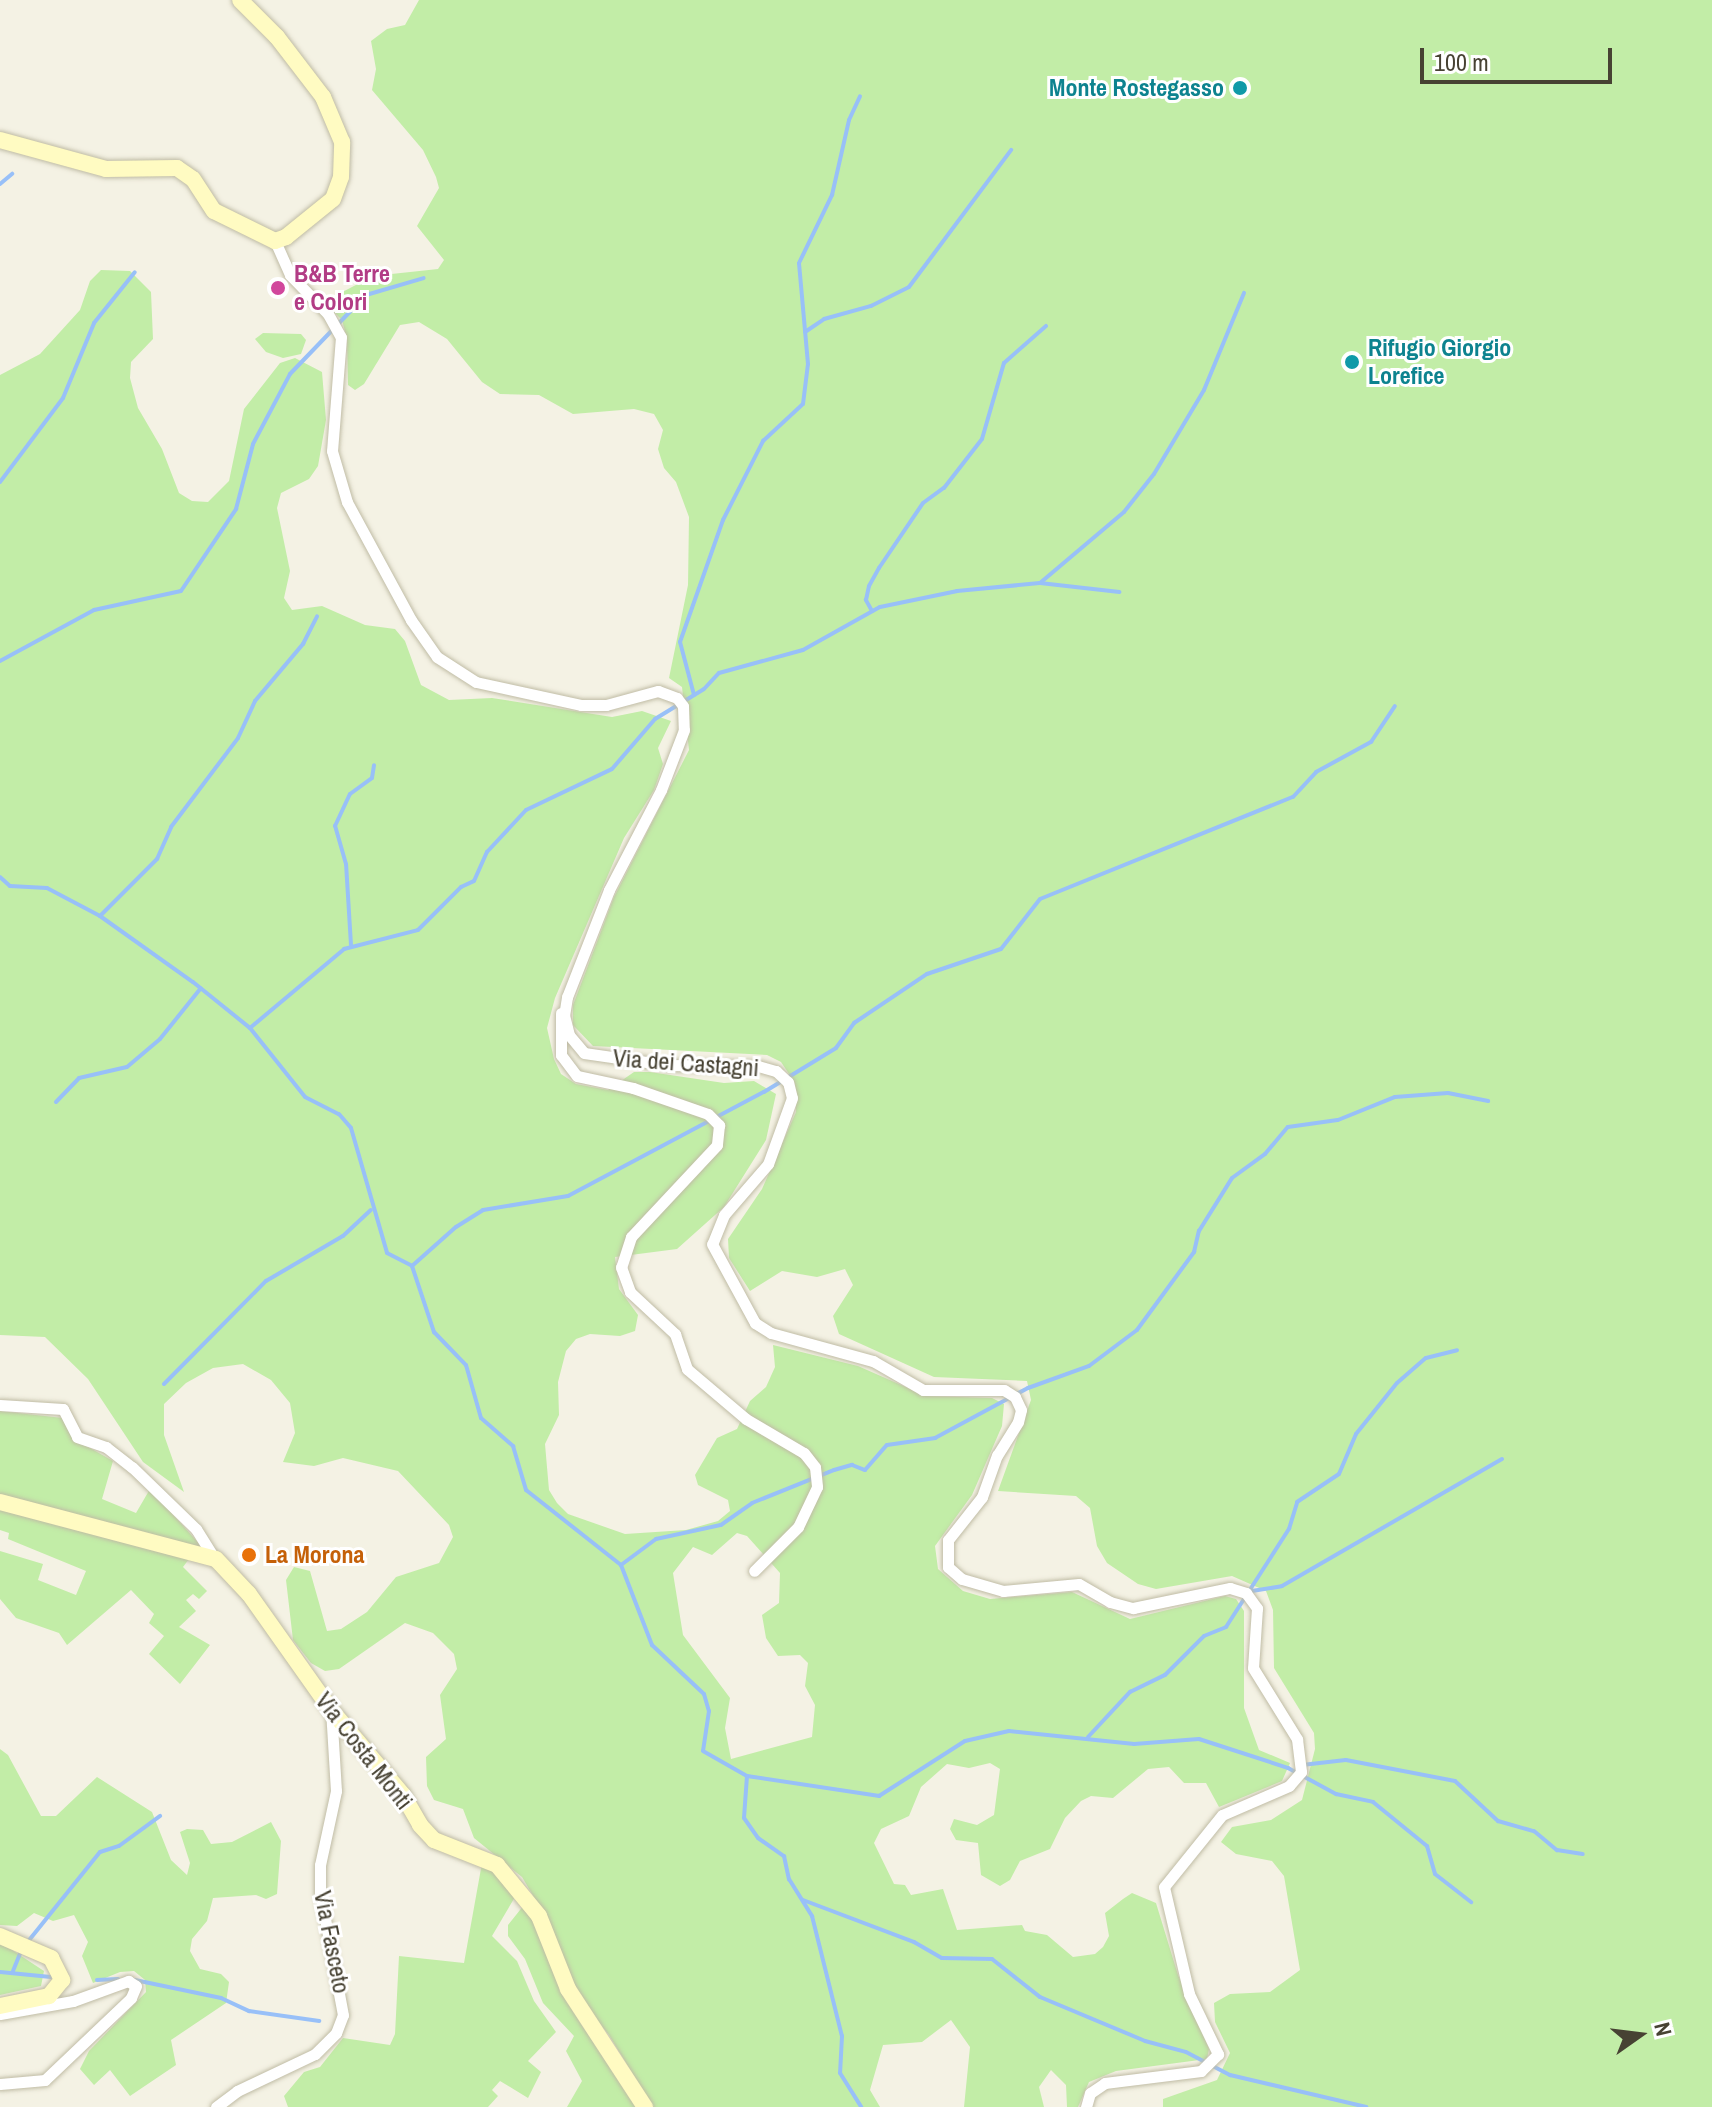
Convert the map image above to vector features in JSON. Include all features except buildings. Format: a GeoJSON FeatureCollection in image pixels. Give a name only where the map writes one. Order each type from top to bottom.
{"type":"FeatureCollection","features":[{"type":"Feature","properties":{"kind":"street"},"geometry":{"type":"LineString","coordinates":[[0,140],[106,169],[177,168],[193,179],[214,211],[275,241],[333,199],[341,177],[342,142],[323,97],[277,37],[240,0]]}},
{"type":"Feature","properties":{"kind":"street","name":"Via dei Castagni"},"geometry":{"type":"LineString","coordinates":[[275,241],[290,275],[328,314],[341,337],[332,427],[338,477],[360,529],[430,649],[447,667],[476,682],[581,705],[606,705],[658,691],[677,698],[683,706],[684,730],[661,790],[609,890],[567,997],[569,1035],[584,1053],[667,1065],[758,1066],[776,1071],[788,1082],[792,1098],[768,1164],[724,1215],[712,1244],[759,1327],[873,1361],[923,1390],[1004,1390],[1018,1401],[1018,1422],[997,1455],[982,1497],[948,1540],[946,1558],[955,1573],[1003,1591],[1079,1584],[1110,1602],[1133,1608],[1230,1588],[1246,1593],[1257,1608],[1253,1668],[1297,1739],[1301,1772],[1289,1786],[1222,1815],[1164,1887],[1189,1994],[1218,2054],[1201,2071],[1105,2083],[1090,2093],[1086,2107]]}},
{"type":"Feature","properties":{"kind":"street"},"geometry":{"type":"LineString","coordinates":[[567,997],[557,1032],[570,1070],[708,1114],[719,1125],[717,1145],[631,1237],[621,1262],[630,1292],[675,1334],[687,1369],[746,1419],[804,1453],[815,1467],[817,1487],[798,1527],[754,1571]]}},
{"type":"Feature","properties":{"kind":"street"},"geometry":{"type":"LineString","coordinates":[[0,1405],[63,1409],[77,1437],[106,1447],[132,1467],[196,1529],[216,1559]]}},
{"type":"Feature","properties":{"kind":"street"},"geometry":{"type":"LineString","coordinates":[[0,1502],[216,1559]]}},
{"type":"Feature","properties":{"kind":"street","name":"Via Costa Monti"},"geometry":{"type":"LineString","coordinates":[[216,1559],[249,1594],[331,1710],[385,1772],[420,1825],[434,1840],[497,1865],[539,1916],[568,1989],[645,2107]]}},
{"type":"Feature","properties":{"kind":"street","name":"Via Fasceto"},"geometry":{"type":"LineString","coordinates":[[216,2107],[237,2091],[315,2054],[336,2033],[343,2015],[320,1892],[320,1865],[336,1791],[331,1710]]}},
{"type":"Feature","properties":{"kind":"street"},"geometry":{"type":"LineString","coordinates":[[0,1936],[51,1958],[62,1975],[60,1987],[49,1996],[0,2006]]}},
{"type":"Feature","properties":{"kind":"street"},"geometry":{"type":"LineString","coordinates":[[0,2014],[73,2001],[128,1981],[136,1986],[123,2006],[45,2080],[0,2084]]}},
{"type":"Feature","properties":{"kind":"green space"},"geometry":{"type":"Polygon","coordinates":[[[419,0],[1712,0],[1712,2107],[1163,2107],[1163,2099],[1217,2080],[1230,2053],[1215,2022],[1214,2003],[1230,1994],[1270,1992],[1300,1970],[1284,1876],[1272,1861],[1236,1854],[1221,1842],[1232,1827],[1271,1820],[1302,1800],[1315,1749],[1314,1733],[1274,1668],[1273,1610],[1266,1591],[1232,1576],[1156,1589],[1138,1584],[1107,1563],[1097,1546],[1090,1508],[1076,1496],[998,1491],[1031,1400],[1027,1381],[934,1377],[839,1334],[833,1316],[853,1285],[845,1269],[817,1277],[782,1271],[750,1291],[729,1258],[728,1239],[762,1189],[796,1112],[795,1083],[781,1062],[767,1055],[593,1046],[573,1025],[573,1005],[614,897],[689,750],[682,687],[669,678],[688,585],[689,517],[676,482],[664,468],[658,449],[663,430],[654,414],[634,409],[573,414],[539,395],[500,394],[482,382],[447,339],[419,322],[400,325],[364,384],[355,390],[348,385],[347,339],[342,320],[329,307],[331,298],[373,276],[438,269],[444,260],[417,226],[439,188],[436,177],[423,150],[372,90],[376,69],[371,41],[387,29],[405,25],[419,0]]]}},
{"type":"Feature","properties":{"kind":"green space"},"geometry":{"type":"Polygon","coordinates":[[[101,270],[130,271],[151,292],[153,339],[131,362],[130,378],[138,408],[162,449],[179,493],[192,501],[208,502],[229,481],[244,409],[280,363],[295,358],[322,372],[326,420],[318,466],[309,479],[281,493],[277,508],[290,571],[284,598],[292,610],[322,606],[365,625],[395,629],[405,641],[421,685],[449,700],[492,698],[612,717],[642,711],[671,721],[658,748],[663,764],[654,790],[624,838],[555,998],[547,1028],[554,1059],[561,1074],[576,1084],[608,1090],[634,1072],[650,1072],[724,1083],[754,1081],[776,1094],[766,1140],[724,1207],[677,1249],[615,1257],[619,1289],[638,1315],[635,1331],[620,1336],[590,1334],[576,1339],[566,1351],[558,1382],[559,1415],[545,1444],[549,1490],[557,1503],[568,1514],[625,1534],[686,1530],[718,1521],[730,1511],[728,1500],[698,1485],[695,1475],[717,1438],[737,1429],[750,1401],[766,1387],[775,1367],[773,1345],[858,1366],[926,1396],[992,1398],[1004,1404],[1002,1426],[972,1495],[935,1546],[938,1569],[963,1591],[990,1599],[1072,1592],[1130,1619],[1225,1596],[1236,1599],[1244,1611],[1244,1708],[1259,1750],[1290,1763],[1282,1781],[1219,1807],[1206,1783],[1184,1783],[1169,1767],[1148,1769],[1113,1798],[1091,1796],[1081,1801],[1065,1818],[1050,1849],[1020,1861],[1010,1880],[1000,1886],[981,1875],[978,1843],[956,1840],[950,1829],[954,1819],[977,1825],[994,1815],[1000,1769],[990,1763],[969,1768],[947,1764],[921,1787],[909,1816],[881,1829],[874,1843],[894,1884],[905,1885],[911,1895],[943,1889],[957,1930],[1022,1925],[1025,1931],[1047,1935],[1073,1957],[1095,1954],[1103,1947],[1109,1936],[1105,1913],[1132,1893],[1156,1903],[1178,1975],[1209,2049],[1207,2059],[1116,2071],[1089,2082],[1078,2107],[1067,2107],[1066,2085],[1051,2070],[1039,2087],[1044,2107],[964,2107],[970,2047],[951,2020],[922,2042],[883,2045],[870,2090],[880,2107],[653,2107],[609,2035],[573,1990],[544,1914],[522,1877],[474,1838],[463,1809],[434,1800],[427,1786],[426,1757],[446,1739],[440,1695],[457,1669],[454,1654],[433,1633],[405,1623],[339,1669],[325,1671],[311,1663],[293,1640],[286,1580],[294,1567],[310,1571],[327,1631],[341,1629],[367,1612],[396,1577],[439,1563],[453,1537],[449,1525],[398,1471],[343,1458],[314,1466],[283,1462],[295,1433],[290,1403],[271,1380],[243,1364],[213,1368],[186,1383],[164,1404],[164,1435],[184,1492],[143,1462],[88,1379],[45,1337],[0,1335],[0,375],[40,354],[80,310],[90,281],[101,270]],[[737,1533],[712,1555],[693,1547],[673,1573],[683,1635],[730,1698],[725,1728],[731,1759],[812,1737],[815,1705],[805,1686],[808,1663],[800,1655],[778,1656],[766,1638],[762,1615],[779,1603],[780,1573],[747,1536],[737,1533]]]}},
{"type":"Feature","properties":{"kind":"green space"},"geometry":{"type":"Polygon","coordinates":[[[263,333],[301,334],[306,340],[301,354],[283,358],[266,352],[255,339],[263,333]]]}},
{"type":"Feature","properties":{"kind":"green space"},"geometry":{"type":"Polygon","coordinates":[[[0,1411],[63,1418],[76,1440],[113,1461],[102,1499],[136,1513],[150,1489],[203,1548],[0,1497],[0,1411]]]}},
{"type":"Feature","properties":{"kind":"green space"},"geometry":{"type":"Polygon","coordinates":[[[0,1507],[189,1559],[183,1567],[207,1591],[199,1599],[193,1594],[186,1600],[196,1611],[179,1627],[210,1645],[180,1684],[149,1654],[164,1636],[149,1623],[154,1614],[131,1590],[67,1645],[59,1633],[16,1618],[0,1599],[0,1551],[43,1564],[38,1580],[76,1595],[86,1571],[8,1539],[9,1533],[0,1530],[0,1507]]]}},
{"type":"Feature","properties":{"kind":"green space"},"geometry":{"type":"Polygon","coordinates":[[[0,1749],[8,1755],[41,1816],[56,1816],[97,1777],[152,1812],[171,1860],[187,1875],[190,1863],[180,1832],[187,1829],[203,1830],[211,1844],[232,1842],[271,1822],[281,1841],[277,1894],[266,1899],[256,1895],[213,1898],[207,1921],[192,1939],[190,1951],[200,1969],[221,1974],[229,1982],[226,2003],[171,2040],[176,2065],[130,2096],[110,2070],[94,2085],[80,2069],[89,2051],[146,1992],[145,1980],[134,1971],[120,1972],[93,1983],[82,1956],[88,1942],[74,1915],[53,1921],[34,1913],[17,1926],[0,1925],[0,1749]]]}},
{"type":"Feature","properties":{"kind":"green space"},"geometry":{"type":"Polygon","coordinates":[[[482,1863],[497,1870],[515,1897],[492,1936],[517,1961],[534,2001],[556,2032],[528,2061],[541,2072],[528,2098],[500,2081],[492,2090],[498,2096],[488,2107],[288,2107],[284,2096],[304,2072],[320,2067],[343,2038],[390,2045],[395,2034],[399,1956],[464,1963],[482,1863]]]}},
{"type":"Feature","properties":{"kind":"green space"},"geometry":{"type":"Polygon","coordinates":[[[524,1905],[536,1919],[579,2021],[638,2107],[567,2107],[582,2081],[566,2051],[574,2036],[543,2003],[525,1959],[508,1936],[508,1925],[524,1905]]]}},
{"type":"Feature","properties":{"kind":"green space"},"geometry":{"type":"Polygon","coordinates":[[[0,1942],[44,1971],[41,1986],[0,1995],[0,1942]]]}},
{"type":"Feature","properties":{"kind":"waterway"},"geometry":{"type":"LineString","coordinates":[[694,695],[680,642],[723,520],[763,441],[803,404],[808,364],[799,263],[832,195],[849,120],[860,96]]}},
{"type":"Feature","properties":{"kind":"waterway"},"geometry":{"type":"LineString","coordinates":[[805,332],[824,319],[871,306],[909,287],[1011,150]]}},
{"type":"Feature","properties":{"kind":"waterway"},"geometry":{"type":"LineString","coordinates":[[0,184],[12,174]]}},
{"type":"Feature","properties":{"kind":"waterway"},"geometry":{"type":"LineString","coordinates":[[0,482],[63,398],[94,323],[135,272]]}},
{"type":"Feature","properties":{"kind":"waterway"},"geometry":{"type":"LineString","coordinates":[[0,661],[94,610],[181,591],[236,509],[253,444],[290,374],[366,295],[424,278]]}},
{"type":"Feature","properties":{"kind":"waterway"},"geometry":{"type":"LineString","coordinates":[[1040,583],[1124,512],[1154,474],[1204,390],[1244,293]]}},
{"type":"Feature","properties":{"kind":"waterway"},"geometry":{"type":"LineString","coordinates":[[872,611],[866,600],[869,586],[879,568],[923,503],[944,488],[982,439],[1004,363],[1046,326]]}},
{"type":"Feature","properties":{"kind":"waterway"},"geometry":{"type":"LineString","coordinates":[[250,1028],[344,949],[418,930],[461,887],[474,881],[487,852],[526,810],[612,769],[655,719],[704,689],[719,673],[803,650],[880,607],[957,591],[1040,583],[1119,592]]}},
{"type":"Feature","properties":{"kind":"waterway"},"geometry":{"type":"LineString","coordinates":[[100,916],[157,859],[171,827],[238,738],[255,701],[303,644],[317,616]]}},
{"type":"Feature","properties":{"kind":"waterway"},"geometry":{"type":"LineString","coordinates":[[412,1266],[456,1227],[483,1210],[568,1196],[764,1092],[836,1048],[854,1023],[927,974],[1001,949],[1040,899],[1293,797],[1316,772],[1371,742],[1395,706]]}},
{"type":"Feature","properties":{"kind":"waterway"},"geometry":{"type":"LineString","coordinates":[[351,945],[346,864],[335,826],[350,794],[372,778],[374,765]]}},
{"type":"Feature","properties":{"kind":"waterway"},"geometry":{"type":"LineString","coordinates":[[0,877],[10,886],[47,888],[100,916],[193,982],[250,1028],[305,1097],[339,1114],[351,1128],[387,1253],[412,1266],[434,1332],[466,1365],[481,1418],[513,1446],[526,1490],[621,1565],[652,1645],[704,1694],[709,1711],[703,1751],[747,1776],[879,1796],[965,1741],[1009,1731],[1134,1744],[1199,1739],[1288,1768],[1336,1794],[1373,1802],[1427,1846],[1435,1874],[1471,1902]]}},
{"type":"Feature","properties":{"kind":"waterway"},"geometry":{"type":"LineString","coordinates":[[56,1102],[79,1078],[127,1067],[160,1039],[201,988]]}},
{"type":"Feature","properties":{"kind":"waterway"},"geometry":{"type":"LineString","coordinates":[[621,1565],[656,1539],[721,1525],[752,1503],[834,1470],[852,1465],[865,1470],[887,1445],[935,1438],[1028,1388],[1089,1366],[1137,1330],[1194,1252],[1199,1231],[1232,1178],[1265,1154],[1288,1127],[1338,1120],[1395,1097],[1448,1093],[1488,1101]]}},
{"type":"Feature","properties":{"kind":"waterway"},"geometry":{"type":"LineString","coordinates":[[164,1384],[266,1281],[343,1236],[371,1210]]}},
{"type":"Feature","properties":{"kind":"waterway"},"geometry":{"type":"LineString","coordinates":[[1088,1737],[1130,1692],[1165,1675],[1204,1636],[1226,1627],[1289,1529],[1297,1502],[1339,1474],[1356,1434],[1397,1383],[1426,1358],[1457,1350]]}},
{"type":"Feature","properties":{"kind":"waterway"},"geometry":{"type":"LineString","coordinates":[[1252,1591],[1282,1586],[1502,1459]]}},
{"type":"Feature","properties":{"kind":"waterway"},"geometry":{"type":"LineString","coordinates":[[1302,1765],[1346,1760],[1455,1781],[1498,1821],[1534,1831],[1557,1850],[1583,1854]]}},
{"type":"Feature","properties":{"kind":"waterway"},"geometry":{"type":"LineString","coordinates":[[747,1776],[744,1818],[758,1838],[784,1856],[789,1879],[812,1916],[842,2036],[840,2073],[861,2107]]}},
{"type":"Feature","properties":{"kind":"waterway"},"geometry":{"type":"LineString","coordinates":[[26,1944],[100,1852],[119,1846],[160,1816]]}},
{"type":"Feature","properties":{"kind":"waterway"},"geometry":{"type":"LineString","coordinates":[[803,1900],[914,1942],[942,1958],[992,1959],[1040,1997],[1145,2041],[1186,2052],[1230,2075],[1366,2107]]}},
{"type":"Feature","properties":{"kind":"waterway"},"geometry":{"type":"LineString","coordinates":[[13,1971],[21,1951]]}},
{"type":"Feature","properties":{"kind":"waterway"},"geometry":{"type":"LineString","coordinates":[[0,1972],[51,1977]]}},
{"type":"Feature","properties":{"kind":"waterway"},"geometry":{"type":"LineString","coordinates":[[97,1980],[118,1979]]}},
{"type":"Feature","properties":{"kind":"waterway"},"geometry":{"type":"LineString","coordinates":[[135,1980],[221,1998],[249,2011],[319,2021]]}},
{"type":"Feature","properties":{"kind":"place","name":"Monte Rostegasso"},"geometry":{"type":"Point","coordinates":[1240,88]}},
{"type":"Feature","properties":{"kind":"place","name":"B&B Terre e Colori"},"geometry":{"type":"Point","coordinates":[278,288]}},
{"type":"Feature","properties":{"kind":"place","name":"Rifugio Giorgio Lorefice"},"geometry":{"type":"Point","coordinates":[1352,362]}},
{"type":"Feature","properties":{"kind":"place","name":"La Morona"},"geometry":{"type":"Point","coordinates":[249,1555]}}]}
